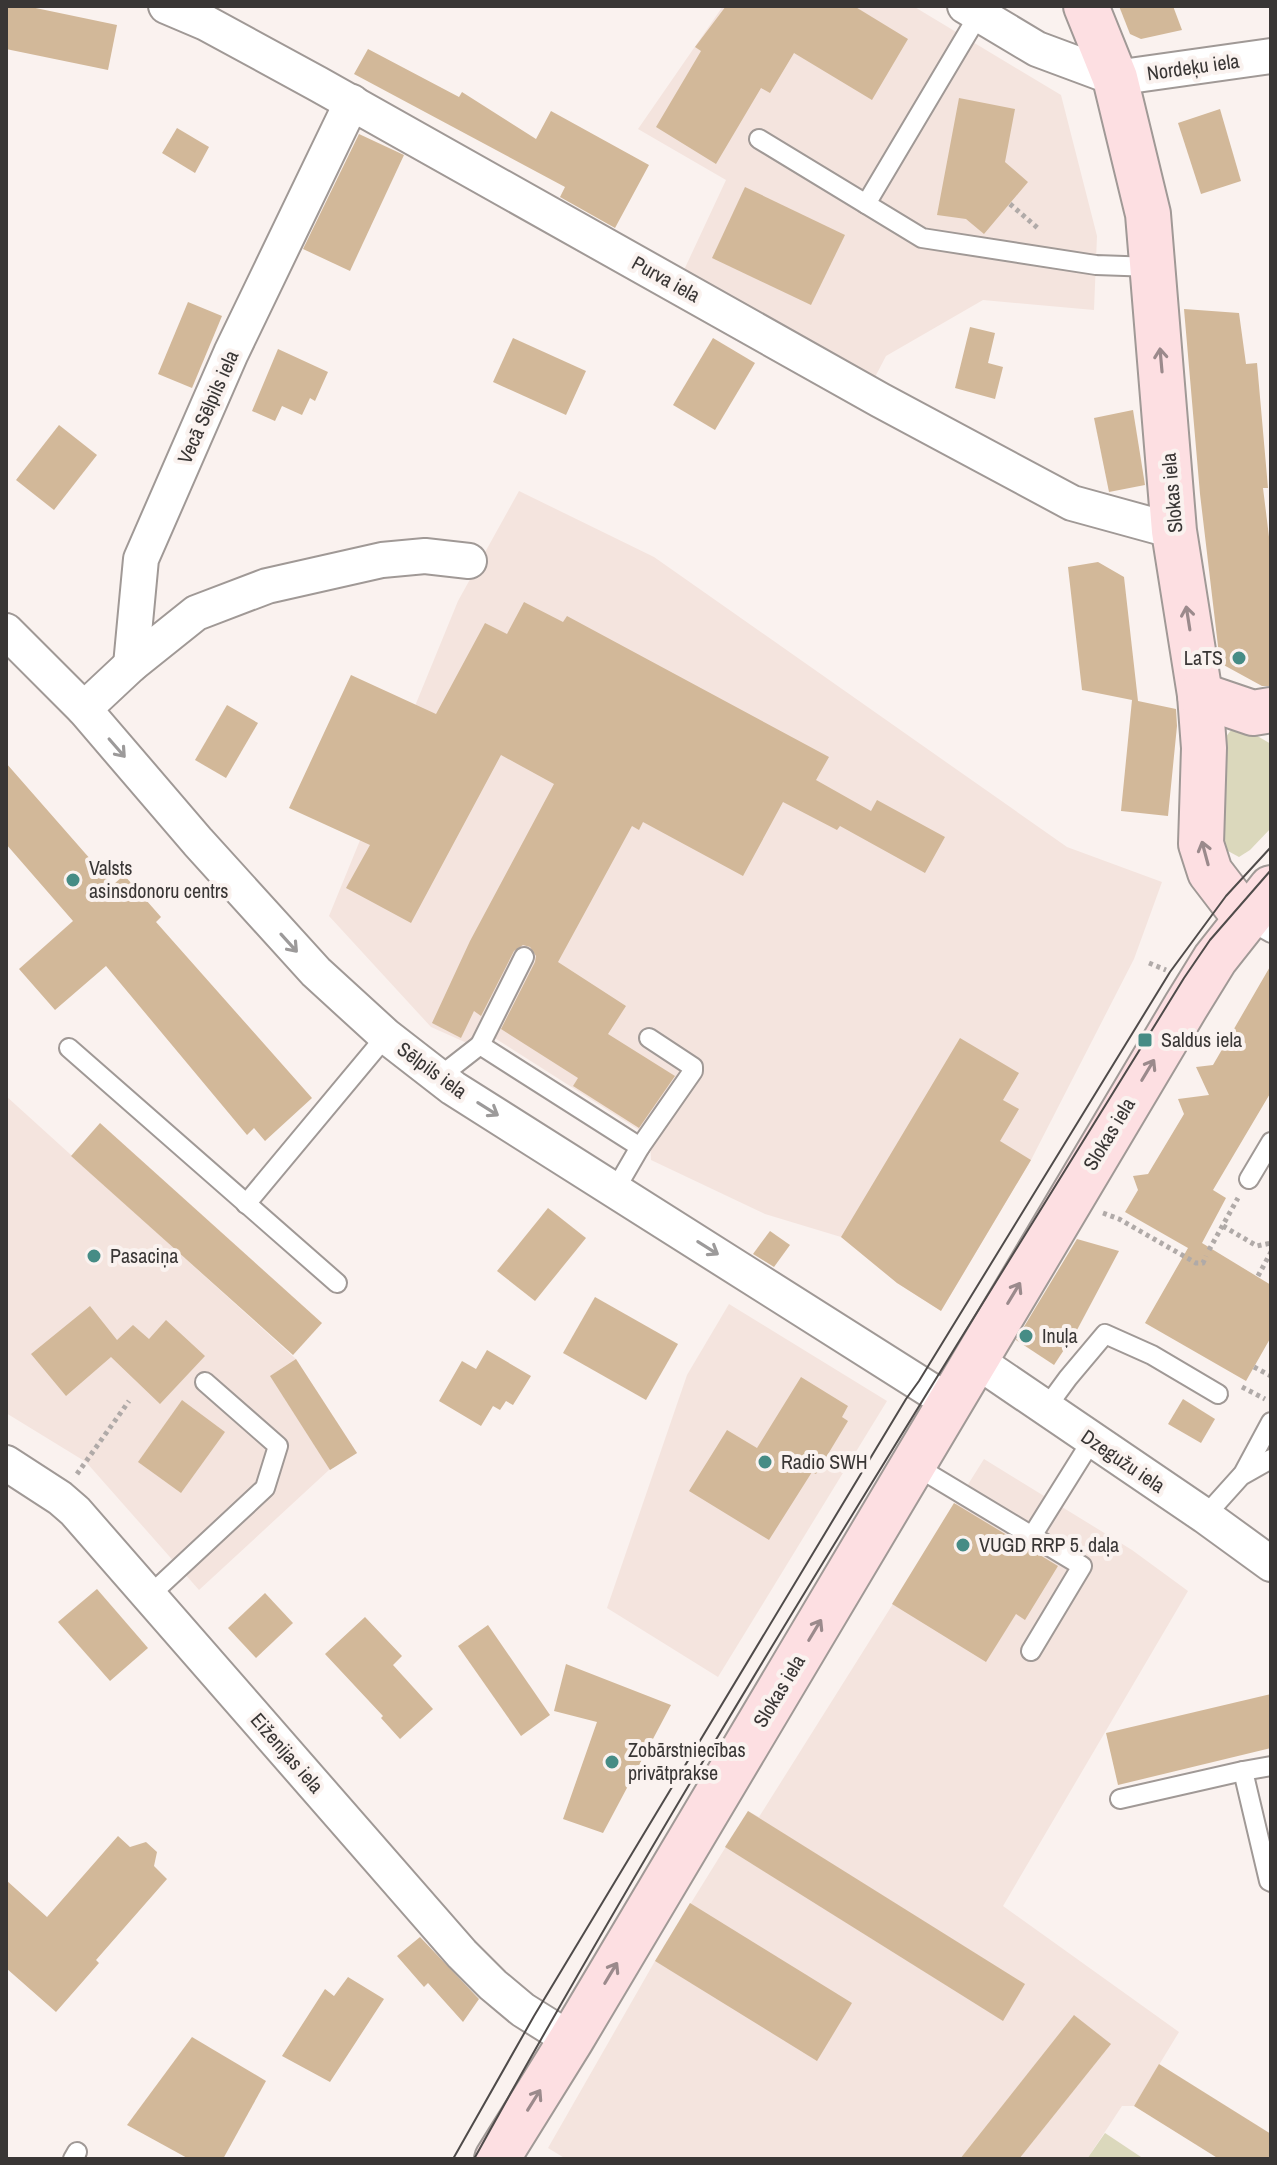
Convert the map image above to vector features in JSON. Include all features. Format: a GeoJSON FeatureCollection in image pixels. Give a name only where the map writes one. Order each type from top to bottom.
{"type":"FeatureCollection","features":[{"type":"Feature","properties":{"kind":"street","name":"Purva iela"},"geometry":{"type":"LineString","coordinates":[[166,6],[206,23],[352,102],[880,400],[1072,503],[1174,531]]}},
{"type":"Feature","properties":{"kind":"street","name":"Slokas iela"},"geometry":{"type":"LineString","coordinates":[[497,2159],[571,2040],[1199,985],[1263,913],[1210,872],[1201,844],[1204,748],[1200,695],[1174,531],[1148,214],[1115,78],[1086,6]]}},
{"type":"Feature","properties":{"kind":"street"},"geometry":{"type":"LineString","coordinates":[[972,10],[1037,49],[1115,78]]}},
{"type":"Feature","properties":{"kind":"street","name":"Nordeķu iela"},"geometry":{"type":"LineString","coordinates":[[1115,78],[1271,56]]}},
{"type":"Feature","properties":{"kind":"street","name":"Vecā Sēlpils iela"},"geometry":{"type":"LineString","coordinates":[[131,665],[141,559],[231,353],[352,102]]}},
{"type":"Feature","properties":{"kind":"street"},"geometry":{"type":"LineString","coordinates":[[84,709],[131,665],[196,613],[267,586],[382,560],[425,556],[469,561]]}},
{"type":"Feature","properties":{"kind":"street","name":"Sēlpils iela"},"geometry":{"type":"LineString","coordinates":[[6,631],[84,709],[198,842],[316,972],[386,1036],[439,1077],[949,1402]]}},
{"type":"Feature","properties":{"kind":"street"},"geometry":{"type":"LineString","coordinates":[[1200,695],[1265,716]]}},
{"type":"Feature","properties":{"kind":"street","name":"Dzegužu iela"},"geometry":{"type":"LineString","coordinates":[[974,1359],[1205,1516],[1267,1553]]}},
{"type":"Feature","properties":{"kind":"street","name":"Eiženijas iela"},"geometry":{"type":"LineString","coordinates":[[6,1463],[60,1498],[150,1595],[462,1954],[513,2002],[571,2040]]}},
{"type":"Feature","properties":{"kind":"lane"},"geometry":{"type":"LineString","coordinates":[[866,204],[972,10]]}},
{"type":"Feature","properties":{"kind":"lane"},"geometry":{"type":"LineString","coordinates":[[759,139],[922,238],[1096,265],[1153,267]]}},
{"type":"Feature","properties":{"kind":"lane"},"geometry":{"type":"LineString","coordinates":[[439,1077],[480,1045],[524,957]]}},
{"type":"Feature","properties":{"kind":"lane"},"geometry":{"type":"LineString","coordinates":[[246,1204],[386,1036]]}},
{"type":"Feature","properties":{"kind":"lane"},"geometry":{"type":"LineString","coordinates":[[615,1190],[640,1147],[693,1071],[693,1067],[649,1038]]}},
{"type":"Feature","properties":{"kind":"lane"},"geometry":{"type":"LineString","coordinates":[[480,1045],[640,1147]]}},
{"type":"Feature","properties":{"kind":"lane"},"geometry":{"type":"LineString","coordinates":[[69,1048],[337,1283]]}},
{"type":"Feature","properties":{"kind":"lane"},"geometry":{"type":"LineString","coordinates":[[1249,1179],[1271,1142]]}},
{"type":"Feature","properties":{"kind":"lane"},"geometry":{"type":"LineString","coordinates":[[1046,1408],[1105,1334],[1152,1355],[1218,1394]]}},
{"type":"Feature","properties":{"kind":"lane"},"geometry":{"type":"LineString","coordinates":[[150,1595],[265,1488],[278,1446],[205,1382]]}},
{"type":"Feature","properties":{"kind":"lane"},"geometry":{"type":"LineString","coordinates":[[1205,1516],[1241,1476],[1271,1422]]}},
{"type":"Feature","properties":{"kind":"lane"},"geometry":{"type":"LineString","coordinates":[[1032,1536],[1092,1440]]}},
{"type":"Feature","properties":{"kind":"lane"},"geometry":{"type":"LineString","coordinates":[[1241,1476],[1271,1459]]}},
{"type":"Feature","properties":{"kind":"lane"},"geometry":{"type":"LineString","coordinates":[[914,1465],[1082,1566],[1031,1651]]}},
{"type":"Feature","properties":{"kind":"lane"},"geometry":{"type":"LineString","coordinates":[[1120,1799],[1271,1766]]}},
{"type":"Feature","properties":{"kind":"lane"},"geometry":{"type":"LineString","coordinates":[[1243,1771],[1271,1882]]}},
{"type":"Feature","properties":{"kind":"path"},"geometry":{"type":"LineString","coordinates":[[1010,204],[1027,218]]}},
{"type":"Feature","properties":{"kind":"path"},"geometry":{"type":"LineString","coordinates":[[1098,1211],[1119,1219],[1196,1263],[1203,1263],[1249,1179]]}},
{"type":"Feature","properties":{"kind":"path"},"geometry":{"type":"LineString","coordinates":[[1223,1204],[1232,1209]]}},
{"type":"Feature","properties":{"kind":"path"},"geometry":{"type":"LineString","coordinates":[[1223,1226],[1257,1246],[1271,1243]]}},
{"type":"Feature","properties":{"kind":"path"},"geometry":{"type":"LineString","coordinates":[[1258,1276],[1271,1252]]}},
{"type":"Feature","properties":{"kind":"path"},"geometry":{"type":"LineString","coordinates":[[1254,1367],[1271,1376]]}},
{"type":"Feature","properties":{"kind":"path"},"geometry":{"type":"LineString","coordinates":[[1243,1386],[1271,1402]]}},
{"type":"Feature","properties":{"kind":"path"},"geometry":{"type":"LineString","coordinates":[[60,1498],[129,1401]]}},
{"type":"Feature","properties":{"kind":"shaded area"},"geometry":{"type":"Polygon","coordinates":[[[723,6],[913,6],[1061,95],[1097,236],[1094,310],[983,300],[886,356],[874,379],[684,270],[726,180],[638,129],[723,6]]]}},
{"type":"Feature","properties":{"kind":"shaded area"},"geometry":{"type":"Polygon","coordinates":[[[519,491],[654,557],[1067,847],[1162,882],[1134,959],[1031,1160],[941,1311],[897,1283],[841,1237],[765,1214],[651,1160],[650,1137],[493,1037],[467,1043],[431,1027],[329,916],[458,601],[519,491]]]}},
{"type":"Feature","properties":{"kind":"shaded area"},"geometry":{"type":"Polygon","coordinates":[[[1232,729],[1247,730],[1271,744],[1271,828],[1239,857],[1224,845],[1221,743],[1232,729]]]}},
{"type":"Feature","properties":{"kind":"shaded area","name":"Pasaciņa"},"geometry":{"type":"Polygon","coordinates":[[[6,1096],[296,1359],[357,1453],[329,1470],[199,1590],[86,1462],[6,1413],[6,1096]]]}},
{"type":"Feature","properties":{"kind":"shaded area"},"geometry":{"type":"Polygon","coordinates":[[[729,1304],[887,1401],[718,1677],[607,1608],[687,1375],[729,1304]]]}},
{"type":"Feature","properties":{"kind":"shaded area"},"geometry":{"type":"Polygon","coordinates":[[[984,1459],[1132,1550],[1188,1591],[1003,1906],[1179,2032],[1134,2106],[1122,2106],[1087,2159],[566,2159],[548,2148],[655,1961],[748,1811],[759,1817],[984,1459]]]}},
{"type":"Feature","properties":{"kind":"shaded area"},"geometry":{"type":"Polygon","coordinates":[[[1105,2133],[1144,2159],[1087,2159],[1105,2133]]]}},
{"type":"Feature","properties":{"kind":"building"},"geometry":{"type":"Polygon","coordinates":[[[6,6],[26,6],[117,25],[108,70],[6,49],[6,6]]]}},
{"type":"Feature","properties":{"kind":"building"},"geometry":{"type":"Polygon","coordinates":[[[726,6],[854,6],[908,39],[872,100],[794,53],[770,93],[761,88],[716,164],[656,127],[701,51],[695,47],[726,6]]]}},
{"type":"Feature","properties":{"kind":"building"},"geometry":{"type":"Polygon","coordinates":[[[1119,6],[1173,6],[1182,30],[1141,39],[1130,34],[1119,6]]]}},
{"type":"Feature","properties":{"kind":"building"},"geometry":{"type":"Polygon","coordinates":[[[368,49],[459,97],[462,92],[536,139],[551,111],[649,165],[615,228],[560,197],[565,187],[354,74],[368,49]]]}},
{"type":"Feature","properties":{"kind":"building"},"geometry":{"type":"Polygon","coordinates":[[[959,98],[1015,109],[1005,162],[1028,182],[984,234],[966,219],[937,215],[959,98]]]}},
{"type":"Feature","properties":{"kind":"building"},"geometry":{"type":"Polygon","coordinates":[[[1220,109],[1241,181],[1201,194],[1178,123],[1220,109]]]}},
{"type":"Feature","properties":{"kind":"building"},"geometry":{"type":"Polygon","coordinates":[[[177,128],[209,147],[195,173],[162,153],[177,128]]]}},
{"type":"Feature","properties":{"kind":"building"},"geometry":{"type":"Polygon","coordinates":[[[359,134],[404,155],[350,271],[303,249],[359,134]]]}},
{"type":"Feature","properties":{"kind":"building"},"geometry":{"type":"Polygon","coordinates":[[[745,187],[845,235],[811,305],[712,258],[745,187]]]}},
{"type":"Feature","properties":{"kind":"building"},"geometry":{"type":"Polygon","coordinates":[[[188,302],[222,316],[192,388],[158,374],[188,302]]]}},
{"type":"Feature","properties":{"kind":"building"},"geometry":{"type":"Polygon","coordinates":[[[1184,309],[1239,313],[1246,364],[1257,363],[1268,488],[1263,488],[1271,553],[1271,686],[1262,686],[1220,663],[1200,494],[1184,309]]]}},
{"type":"Feature","properties":{"kind":"building"},"geometry":{"type":"Polygon","coordinates":[[[970,327],[995,333],[988,363],[1003,367],[995,399],[955,388],[970,327]]]}},
{"type":"Feature","properties":{"kind":"building"},"geometry":{"type":"Polygon","coordinates":[[[513,338],[586,371],[566,415],[493,382],[513,338]]]}},
{"type":"Feature","properties":{"kind":"building"},"geometry":{"type":"Polygon","coordinates":[[[713,338],[755,363],[715,430],[673,405],[713,338]]]}},
{"type":"Feature","properties":{"kind":"building"},"geometry":{"type":"Polygon","coordinates":[[[278,349],[328,372],[315,401],[310,398],[302,415],[282,406],[275,421],[252,411],[278,349]]]}},
{"type":"Feature","properties":{"kind":"building"},"geometry":{"type":"Polygon","coordinates":[[[1133,410],[1145,485],[1109,492],[1094,418],[1133,410]]]}},
{"type":"Feature","properties":{"kind":"building"},"geometry":{"type":"Polygon","coordinates":[[[59,425],[97,455],[54,510],[16,480],[59,425]]]}},
{"type":"Feature","properties":{"kind":"building"},"geometry":{"type":"Polygon","coordinates":[[[1098,562],[1124,577],[1138,701],[1176,709],[1168,816],[1121,811],[1132,700],[1082,690],[1068,567],[1098,562]]]}},
{"type":"Feature","properties":{"kind":"building"},"geometry":{"type":"Polygon","coordinates":[[[524,602],[563,622],[567,616],[829,757],[816,780],[871,811],[877,800],[945,837],[925,873],[840,826],[837,830],[783,802],[743,876],[643,822],[639,830],[632,826],[558,962],[626,1006],[608,1034],[675,1076],[639,1128],[573,1086],[578,1078],[501,1029],[535,962],[536,956],[530,947],[523,945],[514,951],[481,1016],[474,1011],[461,1038],[432,1023],[470,941],[554,784],[501,755],[411,923],[346,888],[370,845],[289,808],[351,675],[436,714],[485,623],[507,634],[524,602]]]}},
{"type":"Feature","properties":{"kind":"building"},"geometry":{"type":"Polygon","coordinates":[[[227,705],[258,723],[226,778],[195,760],[227,705]]]}},
{"type":"Feature","properties":{"kind":"building"},"geometry":{"type":"Polygon","coordinates":[[[6,763],[113,885],[124,875],[161,917],[156,922],[312,1098],[265,1141],[254,1128],[247,1135],[106,966],[55,1010],[19,969],[73,921],[6,844],[6,763]]]}},
{"type":"Feature","properties":{"kind":"building"},"geometry":{"type":"Polygon","coordinates":[[[1271,965],[1271,1092],[1213,1190],[1226,1198],[1202,1243],[1271,1285],[1271,1337],[1246,1381],[1145,1323],[1188,1248],[1125,1212],[1138,1190],[1133,1176],[1148,1174],[1184,1114],[1178,1099],[1209,1095],[1196,1067],[1213,1065],[1271,965]]]}},
{"type":"Feature","properties":{"kind":"building"},"geometry":{"type":"Polygon","coordinates":[[[960,1038],[1019,1073],[1003,1100],[1019,1109],[1000,1141],[1031,1160],[941,1311],[897,1283],[841,1237],[960,1038]]]}},
{"type":"Feature","properties":{"kind":"building"},"geometry":{"type":"Polygon","coordinates":[[[100,1123],[322,1323],[293,1355],[71,1156],[100,1123]]]}},
{"type":"Feature","properties":{"kind":"building"},"geometry":{"type":"Polygon","coordinates":[[[548,1208],[586,1238],[535,1301],[497,1271],[548,1208]]]}},
{"type":"Feature","properties":{"kind":"building"},"geometry":{"type":"Polygon","coordinates":[[[770,1231],[790,1245],[774,1267],[753,1254],[770,1231]]]}},
{"type":"Feature","properties":{"kind":"building"},"geometry":{"type":"Polygon","coordinates":[[[1077,1239],[1119,1251],[1077,1330],[1054,1365],[1016,1340],[1077,1239]]]}},
{"type":"Feature","properties":{"kind":"building"},"geometry":{"type":"Polygon","coordinates":[[[595,1297],[678,1344],[646,1400],[563,1353],[595,1297]]]}},
{"type":"Feature","properties":{"kind":"building"},"geometry":{"type":"Polygon","coordinates":[[[90,1306],[117,1340],[133,1325],[149,1339],[166,1320],[205,1356],[160,1404],[111,1357],[66,1396],[31,1354],[90,1306]]]}},
{"type":"Feature","properties":{"kind":"building"},"geometry":{"type":"Polygon","coordinates":[[[487,1350],[531,1376],[513,1405],[506,1401],[500,1410],[493,1406],[481,1426],[439,1401],[462,1361],[476,1369],[487,1350]]]}},
{"type":"Feature","properties":{"kind":"building"},"geometry":{"type":"Polygon","coordinates":[[[296,1359],[357,1453],[330,1470],[270,1376],[296,1359]]]}},
{"type":"Feature","properties":{"kind":"building","name":"Radio SWH"},"geometry":{"type":"Polygon","coordinates":[[[801,1377],[848,1406],[842,1417],[848,1421],[816,1474],[812,1472],[769,1540],[689,1491],[727,1430],[757,1448],[801,1377]]]}},
{"type":"Feature","properties":{"kind":"building"},"geometry":{"type":"Polygon","coordinates":[[[1183,1399],[1215,1419],[1201,1443],[1168,1424],[1183,1399]]]}},
{"type":"Feature","properties":{"kind":"building"},"geometry":{"type":"Polygon","coordinates":[[[182,1400],[225,1432],[181,1493],[138,1462],[182,1400]]]}},
{"type":"Feature","properties":{"kind":"building"},"geometry":{"type":"Polygon","coordinates":[[[954,1503],[1058,1566],[1025,1620],[1016,1614],[986,1662],[892,1604],[954,1503]]]}},
{"type":"Feature","properties":{"kind":"building"},"geometry":{"type":"Polygon","coordinates":[[[97,1589],[148,1648],[110,1681],[58,1622],[97,1589]]]}},
{"type":"Feature","properties":{"kind":"building"},"geometry":{"type":"Polygon","coordinates":[[[265,1593],[293,1623],[256,1658],[228,1628],[265,1593]]]}},
{"type":"Feature","properties":{"kind":"building"},"geometry":{"type":"Polygon","coordinates":[[[365,1617],[402,1656],[393,1665],[433,1709],[400,1739],[381,1718],[383,1716],[325,1654],[365,1617]]]}},
{"type":"Feature","properties":{"kind":"building"},"geometry":{"type":"Polygon","coordinates":[[[488,1625],[550,1715],[521,1736],[458,1646],[488,1625]]]}},
{"type":"Feature","properties":{"kind":"building","name":"Zobārstniecības privātprakse"},"geometry":{"type":"Polygon","coordinates":[[[566,1664],[671,1705],[603,1833],[563,1819],[597,1722],[554,1711],[566,1664]]]}},
{"type":"Feature","properties":{"kind":"building"},"geometry":{"type":"Polygon","coordinates":[[[1271,1694],[1271,1748],[1118,1785],[1106,1733],[1271,1694]]]}},
{"type":"Feature","properties":{"kind":"building"},"geometry":{"type":"Polygon","coordinates":[[[748,1811],[1025,1984],[1003,2021],[725,1847],[748,1811]]]}},
{"type":"Feature","properties":{"kind":"building"},"geometry":{"type":"Polygon","coordinates":[[[118,1836],[130,1847],[146,1842],[157,1852],[154,1866],[167,1879],[96,1960],[99,1963],[56,2012],[6,1968],[6,1880],[47,1917],[118,1836]]]}},
{"type":"Feature","properties":{"kind":"building"},"geometry":{"type":"Polygon","coordinates":[[[690,1903],[852,2003],[817,2061],[655,1961],[690,1903]]]}},
{"type":"Feature","properties":{"kind":"building"},"geometry":{"type":"Polygon","coordinates":[[[420,1937],[479,1999],[463,2022],[428,1983],[424,1987],[397,1956],[420,1937]]]}},
{"type":"Feature","properties":{"kind":"building"},"geometry":{"type":"Polygon","coordinates":[[[348,1977],[384,1999],[330,2082],[282,2056],[325,1989],[334,1996],[348,1977]]]}},
{"type":"Feature","properties":{"kind":"building"},"geometry":{"type":"Polygon","coordinates":[[[1074,2015],[1111,2044],[1019,2159],[960,2159],[1074,2015]]]}},
{"type":"Feature","properties":{"kind":"building"},"geometry":{"type":"Polygon","coordinates":[[[192,2037],[266,2081],[223,2159],[189,2159],[127,2125],[192,2037]]]}},
{"type":"Feature","properties":{"kind":"building"},"geometry":{"type":"Polygon","coordinates":[[[1159,2064],[1271,2134],[1271,2159],[1219,2159],[1134,2106],[1159,2064]]]}},
{"type":"Feature","properties":{"kind":"tram line"},"geometry":{"type":"LineString","coordinates":[[453,2159],[534,2016],[906,1399],[1170,972],[1226,896],[1271,847]]}},
{"type":"Feature","properties":{"kind":"tram line"},"geometry":{"type":"LineString","coordinates":[[474,2159],[558,2009],[733,1712],[1184,978],[1210,940],[1271,870]]}},
{"type":"Feature","properties":{"kind":"place","name":"LaTS"},"geometry":{"type":"Point","coordinates":[1239,658]}},
{"type":"Feature","properties":{"kind":"place","name":"Valsts asinsdonoru centrs"},"geometry":{"type":"Point","coordinates":[73,880]}},
{"type":"Feature","properties":{"kind":"place","name":"Saldus iela"},"geometry":{"type":"Point","coordinates":[1145,1040]}},
{"type":"Feature","properties":{"kind":"place","name":"Pasaciņa"},"geometry":{"type":"Point","coordinates":[94,1256]}},
{"type":"Feature","properties":{"kind":"place","name":"Inuļa"},"geometry":{"type":"Point","coordinates":[1026,1336]}},
{"type":"Feature","properties":{"kind":"place","name":"Radio SWH"},"geometry":{"type":"Point","coordinates":[765,1462]}},
{"type":"Feature","properties":{"kind":"place","name":"VUGD RRP 5. daļa"},"geometry":{"type":"Point","coordinates":[963,1545]}},
{"type":"Feature","properties":{"kind":"place","name":"Zobārstniecības privātprakse"},"geometry":{"type":"Point","coordinates":[612,1762]}}]}
